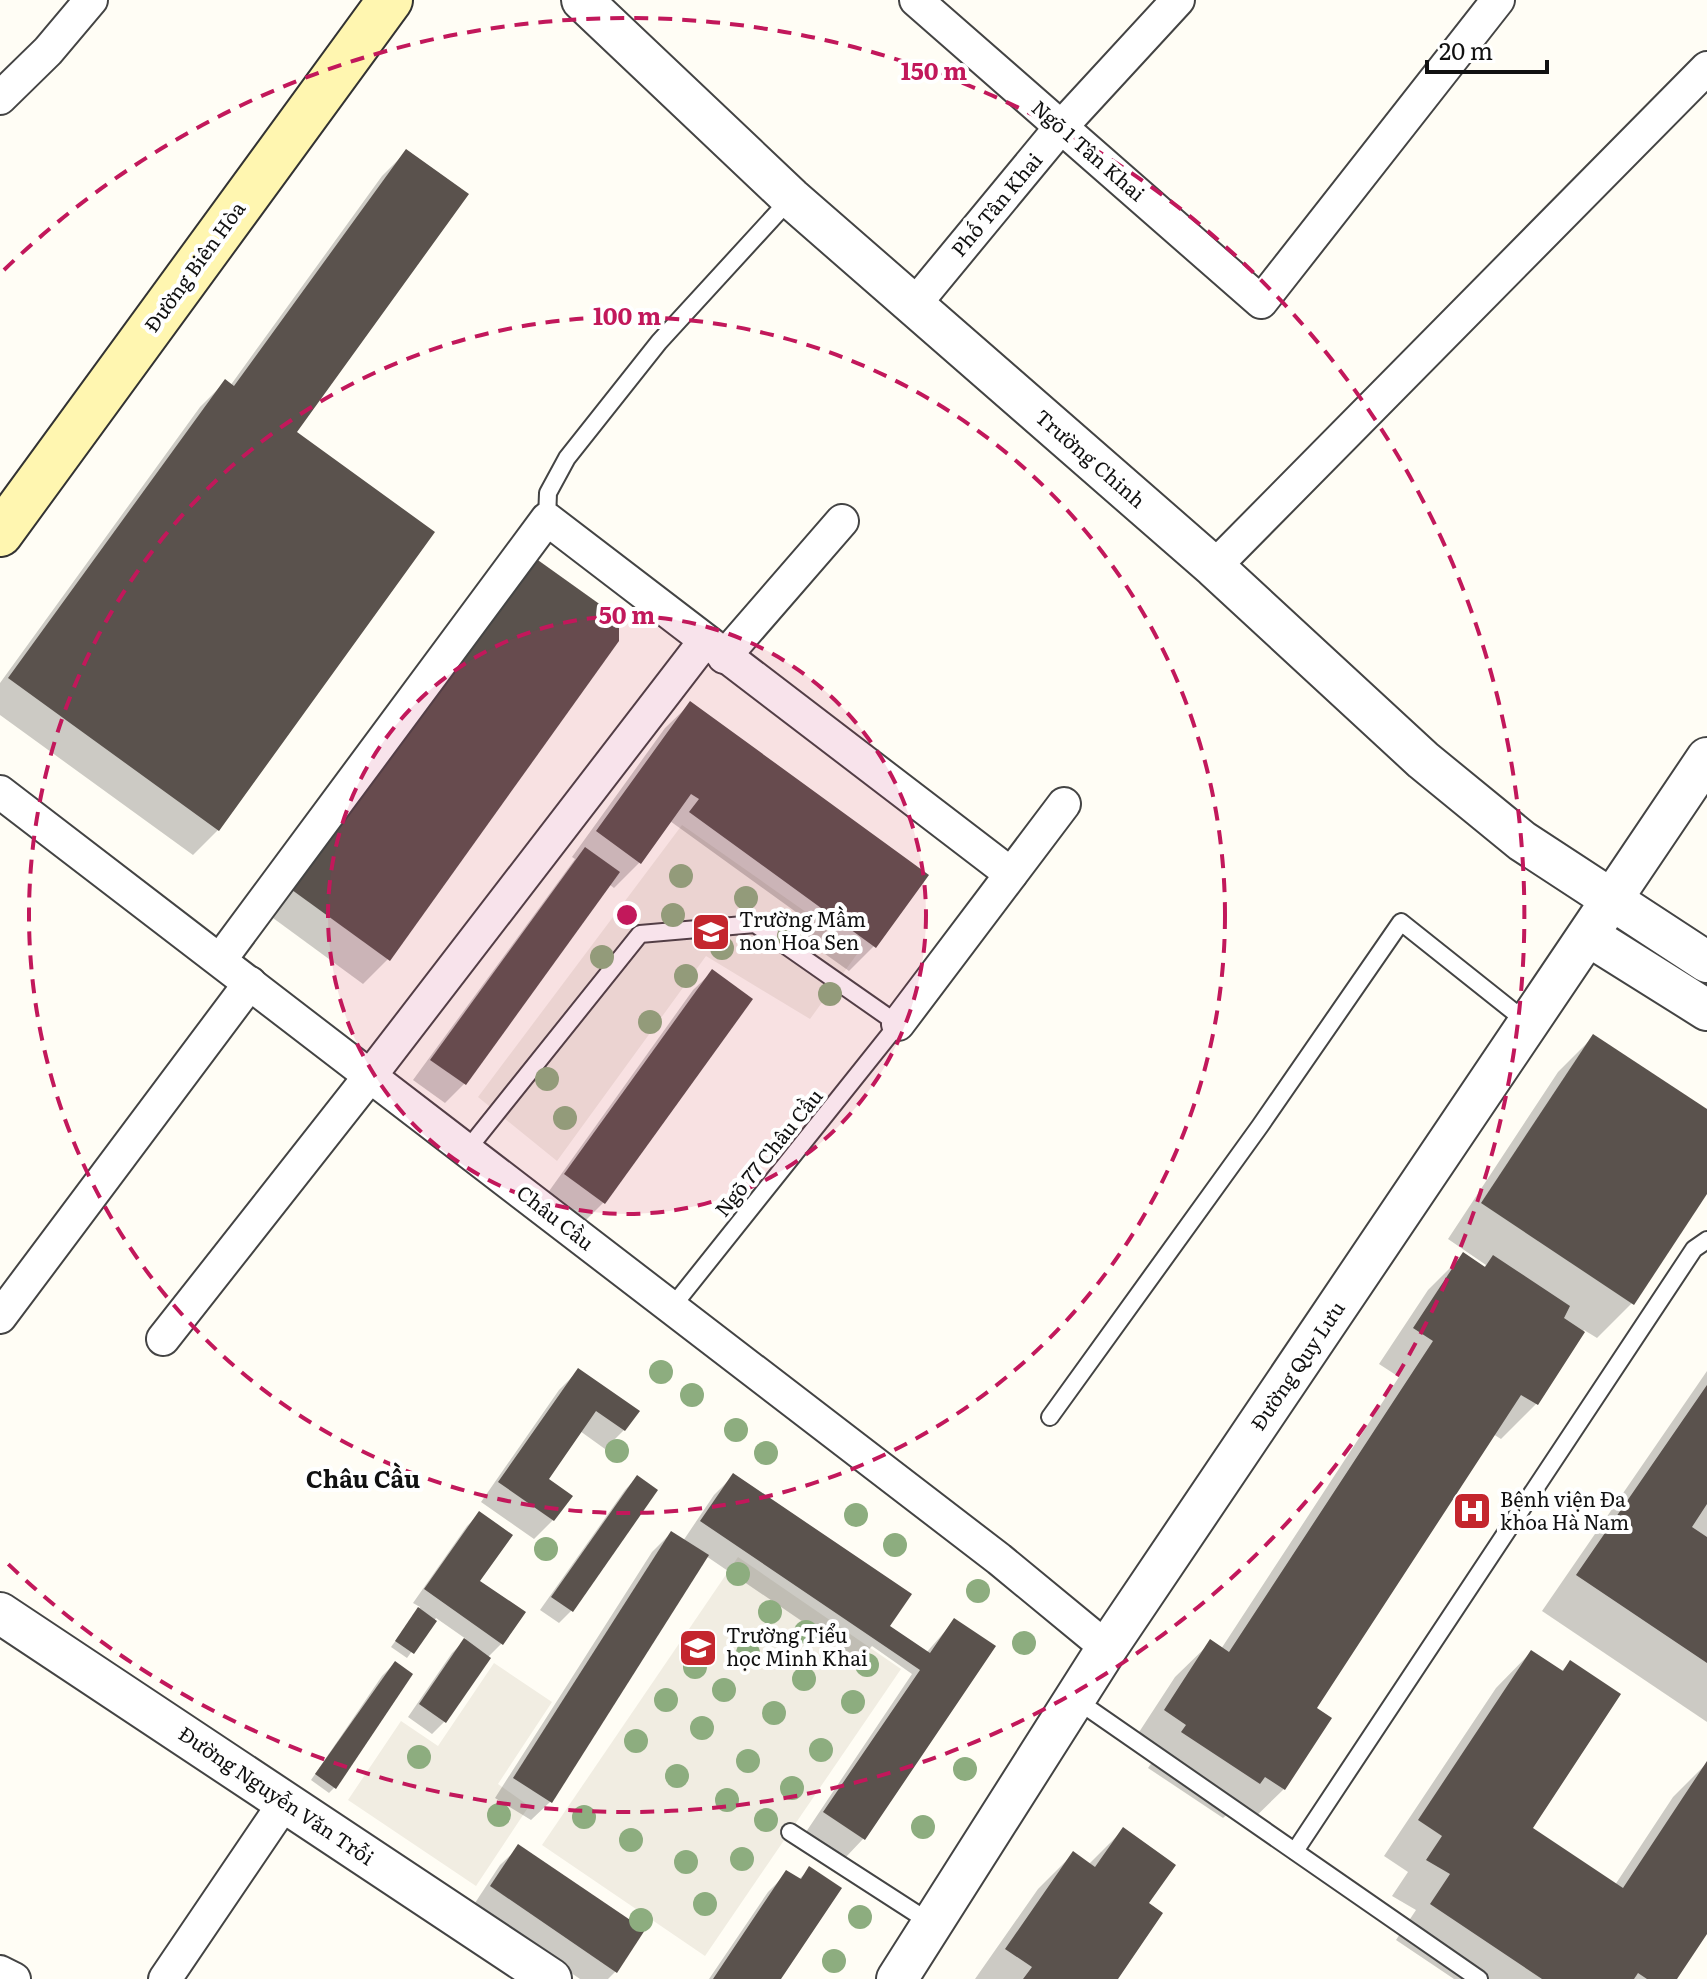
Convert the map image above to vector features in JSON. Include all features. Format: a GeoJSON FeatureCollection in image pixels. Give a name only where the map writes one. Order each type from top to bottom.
{"type":"FeatureCollection","features":[{"type":"Feature","properties":{"kind":"main road","name":"Đường Biên Hòa"},"geometry":{"type":"LineString","coordinates":[[0,534],[390,0]]}},
{"type":"Feature","properties":{"kind":"street","name":"Trường Chinh"},"geometry":{"type":"LineString","coordinates":[[582,0],[791,198],[1214,567],[1423,760],[1522,841],[1707,962]]}},
{"type":"Feature","properties":{"kind":"street","name":"Ngõ 1 Tân Khai"},"geometry":{"type":"LineString","coordinates":[[916,0],[1261,302],[1498,0]]}},
{"type":"Feature","properties":{"kind":"street","name":"Phố Tân Khai"},"geometry":{"type":"LineString","coordinates":[[914,305],[1061,127],[1178,0]]}},
{"type":"Feature","properties":{"kind":"street"},"geometry":{"type":"LineString","coordinates":[[0,98],[48,51],[83,3]]}},
{"type":"Feature","properties":{"kind":"street"},"geometry":{"type":"LineString","coordinates":[[1214,567],[1707,68]]}},
{"type":"Feature","properties":{"kind":"street"},"geometry":{"type":"LineString","coordinates":[[220,960],[547,519],[1011,874]]}},
{"type":"Feature","properties":{"kind":"street"},"geometry":{"type":"LineString","coordinates":[[163,1339],[714,649],[842,521]]}},
{"type":"Feature","properties":{"kind":"street","name":"Đường Quy Lưu"},"geometry":{"type":"LineString","coordinates":[[897,1979],[1107,1648],[1707,758]]}},
{"type":"Feature","properties":{"kind":"street","name":"Châu Cầu"},"geometry":{"type":"LineString","coordinates":[[0,792],[999,1559],[1107,1648]]}},
{"type":"Feature","properties":{"kind":"street"},"geometry":{"type":"LineString","coordinates":[[898,1024],[1064,804]]}},
{"type":"Feature","properties":{"kind":"street"},"geometry":{"type":"LineString","coordinates":[[1589,936],[1707,1010]]}},
{"type":"Feature","properties":{"kind":"street"},"geometry":{"type":"LineString","coordinates":[[0,1317],[250,983]]}},
{"type":"Feature","properties":{"kind":"street","name":"Đường Nguyễn Văn Trỗi"},"geometry":{"type":"LineString","coordinates":[[0,1613],[551,1979]]}},
{"type":"Feature","properties":{"kind":"street"},"geometry":{"type":"LineString","coordinates":[[165,1979],[285,1802]]}},
{"type":"Feature","properties":{"kind":"street"},"geometry":{"type":"LineString","coordinates":[[0,1972],[14,1979]]}},
{"type":"Feature","properties":{"kind":"lane"},"geometry":{"type":"LineString","coordinates":[[547,519],[548,493],[567,458],[659,342],[791,198]]}},
{"type":"Feature","properties":{"kind":"lane"},"geometry":{"type":"LineString","coordinates":[[1050,1417],[1260,1126],[1401,922],[1530,1024]]}},
{"type":"Feature","properties":{"kind":"lane"},"geometry":{"type":"LineString","coordinates":[[467,1150],[640,934],[755,924],[898,1024]]}},
{"type":"Feature","properties":{"kind":"lane","name":"Ngõ 77 Châu Cầu"},"geometry":{"type":"LineString","coordinates":[[672,1307],[898,1024]]}},
{"type":"Feature","properties":{"kind":"lane"},"geometry":{"type":"LineString","coordinates":[[1295,1851],[1694,1249],[1707,1240]]}},
{"type":"Feature","properties":{"kind":"lane"},"geometry":{"type":"LineString","coordinates":[[1075,1699],[1479,1979]]}},
{"type":"Feature","properties":{"kind":"lane"},"geometry":{"type":"LineString","coordinates":[[790,1832],[933,1924]]}},
{"type":"Feature","properties":{"kind":"shaded area"},"geometry":{"type":"Polygon","coordinates":[[[682,825],[860,950],[810,1019],[706,956],[557,1161],[478,1097],[682,825]]]}},
{"type":"Feature","properties":{"kind":"shaded area"},"geometry":{"type":"Polygon","coordinates":[[[738,1557],[901,1669],[705,1956],[542,1845],[738,1557]]]}},
{"type":"Feature","properties":{"kind":"shaded area"},"geometry":{"type":"Polygon","coordinates":[[[494,1663],[552,1702],[498,1784],[529,1806],[476,1886],[348,1800],[401,1721],[438,1746],[494,1663]]]}},
{"type":"Feature","properties":{"kind":"building"},"geometry":{"type":"Polygon","coordinates":[[[406,149],[469,194],[297,432],[435,532],[219,831],[8,678],[225,379],[234,386],[406,149]]]}},
{"type":"Feature","properties":{"kind":"building"},"geometry":{"type":"Polygon","coordinates":[[[535,558],[619,618],[619,641],[390,961],[281,882],[535,558]]]}},
{"type":"Feature","properties":{"kind":"building"},"geometry":{"type":"Polygon","coordinates":[[[690,701],[929,875],[876,948],[689,812],[699,799],[691,794],[641,864],[596,831],[690,701]]]}},
{"type":"Feature","properties":{"kind":"building"},"geometry":{"type":"Polygon","coordinates":[[[585,847],[620,872],[466,1085],[430,1060],[585,847]]]}},
{"type":"Feature","properties":{"kind":"building"},"geometry":{"type":"Polygon","coordinates":[[[712,969],[753,999],[605,1204],[564,1174],[712,969]]]}},
{"type":"Feature","properties":{"kind":"building"},"geometry":{"type":"Polygon","coordinates":[[[1593,1034],[1707,1109],[1707,1194],[1634,1305],[1481,1203],[1593,1034]]]}},
{"type":"Feature","properties":{"kind":"building"},"geometry":{"type":"Polygon","coordinates":[[[1463,1252],[1485,1267],[1493,1255],[1570,1306],[1564,1318],[1585,1332],[1538,1405],[1521,1395],[1317,1708],[1332,1718],[1285,1790],[1265,1777],[1260,1784],[1181,1732],[1186,1725],[1164,1710],[1210,1639],[1229,1652],[1433,1341],[1413,1328],[1463,1252]]]}},
{"type":"Feature","properties":{"kind":"building"},"geometry":{"type":"Polygon","coordinates":[[[578,1368],[640,1411],[625,1431],[596,1411],[549,1479],[573,1496],[554,1521],[498,1482],[578,1368]]]}},
{"type":"Feature","properties":{"kind":"building"},"geometry":{"type":"Polygon","coordinates":[[[1707,1385],[1707,1504],[1692,1527],[1707,1537],[1707,1663],[1576,1575],[1707,1385]]]}},
{"type":"Feature","properties":{"kind":"building"},"geometry":{"type":"Polygon","coordinates":[[[733,1473],[912,1594],[890,1626],[930,1653],[954,1618],[996,1646],[865,1840],[823,1812],[920,1670],[700,1521],[733,1473]]]}},
{"type":"Feature","properties":{"kind":"building"},"geometry":{"type":"Polygon","coordinates":[[[637,1475],[658,1490],[573,1612],[551,1597],[637,1475]]]}},
{"type":"Feature","properties":{"kind":"building"},"geometry":{"type":"Polygon","coordinates":[[[479,1511],[513,1535],[480,1581],[526,1612],[503,1645],[424,1589],[479,1511]]]}},
{"type":"Feature","properties":{"kind":"building"},"geometry":{"type":"Polygon","coordinates":[[[671,1531],[709,1555],[552,1803],[513,1778],[671,1531]]]}},
{"type":"Feature","properties":{"kind":"building"},"geometry":{"type":"Polygon","coordinates":[[[418,1607],[437,1621],[414,1654],[395,1641],[418,1607]]]}},
{"type":"Feature","properties":{"kind":"building"},"geometry":{"type":"Polygon","coordinates":[[[464,1638],[491,1658],[446,1723],[419,1704],[464,1638]]]}},
{"type":"Feature","properties":{"kind":"building"},"geometry":{"type":"Polygon","coordinates":[[[1531,1650],[1563,1671],[1570,1660],[1621,1694],[1533,1828],[1623,1888],[1707,1761],[1707,1934],[1677,1979],[1647,1979],[1638,1973],[1634,1979],[1542,1979],[1430,1904],[1450,1874],[1426,1860],[1442,1836],[1418,1820],[1531,1650]]]}},
{"type":"Feature","properties":{"kind":"building"},"geometry":{"type":"Polygon","coordinates":[[[395,1661],[413,1674],[336,1789],[315,1774],[395,1661]]]}},
{"type":"Feature","properties":{"kind":"building"},"geometry":{"type":"Polygon","coordinates":[[[1123,1827],[1176,1865],[1149,1903],[1163,1913],[1118,1979],[1023,1979],[1032,1967],[1005,1949],[1073,1851],[1095,1867],[1123,1827]]]}},
{"type":"Feature","properties":{"kind":"building"},"geometry":{"type":"Polygon","coordinates":[[[518,1844],[645,1930],[617,1973],[490,1886],[518,1844]]]}},
{"type":"Feature","properties":{"kind":"building"},"geometry":{"type":"Polygon","coordinates":[[[809,1866],[842,1888],[781,1979],[713,1979],[786,1870],[801,1879],[809,1866]]]}},
{"type":"Feature","properties":{"kind":"place","name":"Trường Mầm non Hoa Sen"},"geometry":{"type":"Point","coordinates":[711,932]}},
{"type":"Feature","properties":{"kind":"place","name":"Bệnh viện Đa khoa Hà Nam"},"geometry":{"type":"Point","coordinates":[1472,1511]}},
{"type":"Feature","properties":{"kind":"place","name":"Trường Tiểu học Minh Khai"},"geometry":{"type":"Point","coordinates":[698,1648]}},
{"type":"Feature","properties":{"kind":"district","name":"Châu Cầu"},"geometry":{"type":"Point","coordinates":[363,1480]}}]}
